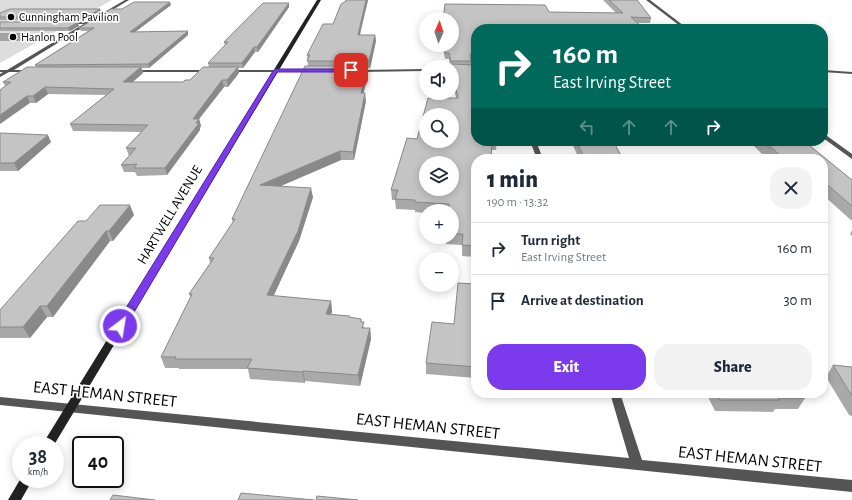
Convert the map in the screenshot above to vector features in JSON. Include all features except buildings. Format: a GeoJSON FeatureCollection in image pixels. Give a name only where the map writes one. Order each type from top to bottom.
{"type":"FeatureCollection","features":[{"type":"Feature","properties":{"kind":"street"},"geometry":{"type":"LineString","coordinates":[[102,15],[127,0]]}},
{"type":"Feature","properties":{"kind":"street","name":"HARTWELL AVENUE"},"geometry":{"type":"LineString","coordinates":[[53,436],[319,0]]}},
{"type":"Feature","properties":{"kind":"street"},"geometry":{"type":"LineString","coordinates":[[648,0],[679,24]]}},
{"type":"Feature","properties":{"kind":"street"},"geometry":{"type":"LineString","coordinates":[[0,76],[95,19]]}},
{"type":"Feature","properties":{"kind":"street"},"geometry":{"type":"LineString","coordinates":[[61,23],[89,23]]}},
{"type":"Feature","properties":{"kind":"street"},"geometry":{"type":"LineString","coordinates":[[220,71],[323,70]]}},
{"type":"Feature","properties":{"kind":"street"},"geometry":{"type":"LineString","coordinates":[[355,70],[419,70]]}},
{"type":"Feature","properties":{"kind":"street"},"geometry":{"type":"LineString","coordinates":[[459,70],[471,70]]}},
{"type":"Feature","properties":{"kind":"street"},"geometry":{"type":"LineString","coordinates":[[0,71],[41,71]]}},
{"type":"Feature","properties":{"kind":"street"},"geometry":{"type":"LineString","coordinates":[[127,71],[213,71]]}},
{"type":"Feature","properties":{"kind":"street"},"geometry":{"type":"LineString","coordinates":[[828,71],[852,73]]}},
{"type":"Feature","properties":{"kind":"street"},"geometry":{"type":"LineString","coordinates":[[828,139],[852,157]]}},
{"type":"Feature","properties":{"kind":"street"},"geometry":{"type":"LineString","coordinates":[[617,398],[637,464]]}},
{"type":"Feature","properties":{"kind":"street","name":"EAST HEMAN STREET"},"geometry":{"type":"LineString","coordinates":[[0,400],[852,486]]}},
{"type":"Feature","properties":{"kind":"street"},"geometry":{"type":"LineString","coordinates":[[14,500],[21,488]]}},
{"type":"Feature","properties":{"kind":"shaded area"},"geometry":{"type":"Polygon","coordinates":[[[0,0],[112,0],[0,63],[0,0]]]}},
{"type":"Feature","properties":{"kind":"shaded area","name":"Hanlon Pool"},"geometry":{"type":"Polygon","coordinates":[[[0,33],[34,33],[19,41],[0,41],[0,33]]]}},
{"type":"Feature","properties":{"kind":"place","name":"Cunningham Pavilion"},"geometry":{"type":"Point","coordinates":[11,17]}},
{"type":"Feature","properties":{"kind":"place","name":"Hanlon Pool"},"geometry":{"type":"Point","coordinates":[13,37]}},
{"type":"Feature","properties":{"kind":"route"},"geometry":{"type":"LineString","coordinates":[[120,326],[275,71],[351,70]]}}]}
